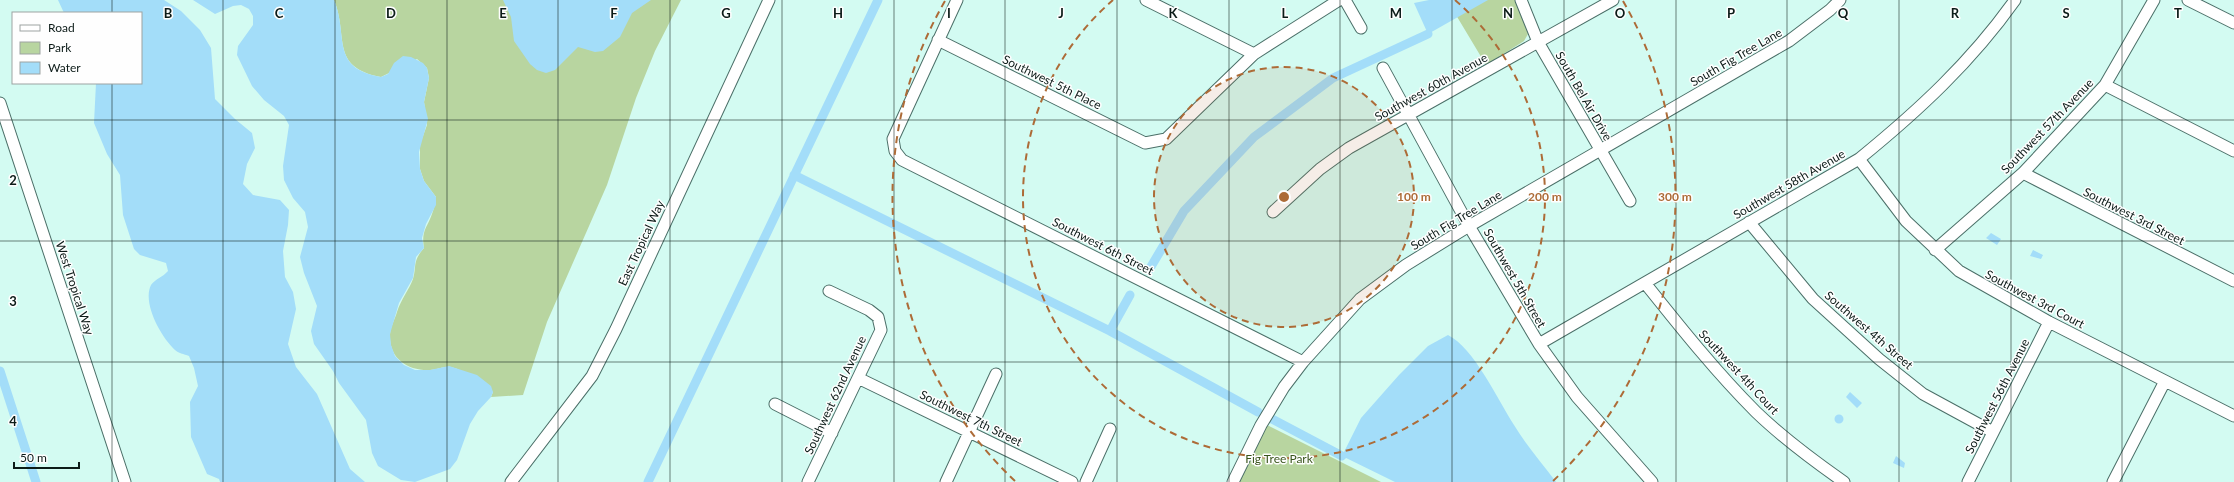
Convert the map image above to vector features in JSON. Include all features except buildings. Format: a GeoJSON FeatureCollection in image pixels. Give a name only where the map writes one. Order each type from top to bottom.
{"type":"FeatureCollection","features":[{"type":"Feature","properties":{"kind":"street","name":"East Tropical Way"},"geometry":{"type":"LineString","coordinates":[[511,482],[592,376],[616,329],[769,0]]}},
{"type":"Feature","properties":{"kind":"street"},"geometry":{"type":"LineString","coordinates":[[938,40],[957,0]]}},
{"type":"Feature","properties":{"kind":"street"},"geometry":{"type":"LineString","coordinates":[[1146,0],[1254,54],[1339,0]]}},
{"type":"Feature","properties":{"kind":"street"},"geometry":{"type":"LineString","coordinates":[[1345,0],[1361,28]]}},
{"type":"Feature","properties":{"kind":"street","name":"South Bel Air Drive"},"geometry":{"type":"LineString","coordinates":[[1521,0],[1538,42],[1630,202]]}},
{"type":"Feature","properties":{"kind":"street","name":"Southwest 60th Avenue"},"geometry":{"type":"LineString","coordinates":[[1274,212],[1320,169],[1349,148],[1613,0]]}},
{"type":"Feature","properties":{"kind":"street","name":"South Fig Tree Lane"},"geometry":{"type":"LineString","coordinates":[[1233,482],[1261,425],[1284,387],[1303,362],[1360,299],[1406,265],[1470,226],[1789,41],[1840,0]]}},
{"type":"Feature","properties":{"kind":"street","name":"Southwest 58th Avenue"},"geometry":{"type":"LineString","coordinates":[[1539,344],[1859,159],[1907,120],[1954,76],[1990,34],[2015,0]]}},
{"type":"Feature","properties":{"kind":"street","name":"Southwest 57th Avenue"},"geometry":{"type":"LineString","coordinates":[[1935,250],[2023,173],[2105,85],[2154,0]]}},
{"type":"Feature","properties":{"kind":"street"},"geometry":{"type":"LineString","coordinates":[[2188,0],[2234,23]]}},
{"type":"Feature","properties":{"kind":"street","name":"Southwest 5th Place"},"geometry":{"type":"LineString","coordinates":[[938,40],[1145,143],[1166,139],[1254,54]]}},
{"type":"Feature","properties":{"kind":"street","name":"Southwest 6th Street"},"geometry":{"type":"LineString","coordinates":[[938,40],[893,139],[895,151],[902,160],[1303,362]]}},
{"type":"Feature","properties":{"kind":"street","name":"Southwest 5th Street"},"geometry":{"type":"LineString","coordinates":[[1383,68],[1470,226],[1539,344],[1577,397],[1652,482]]}},
{"type":"Feature","properties":{"kind":"street"},"geometry":{"type":"LineString","coordinates":[[2105,85],[2234,151]]}},
{"type":"Feature","properties":{"kind":"street","name":"West Tropical Way"},"geometry":{"type":"LineString","coordinates":[[0,103],[125,482]]}},
{"type":"Feature","properties":{"kind":"street","name":"Southwest 3rd Court"},"geometry":{"type":"LineString","coordinates":[[1859,159],[1906,221],[1959,271],[2049,322],[2234,416]]}},
{"type":"Feature","properties":{"kind":"street","name":"Southwest 3rd Street"},"geometry":{"type":"LineString","coordinates":[[2023,173],[2234,281]]}},
{"type":"Feature","properties":{"kind":"street","name":"Southwest 4th Street"},"geometry":{"type":"LineString","coordinates":[[1749,222],[1813,299],[1879,359],[1923,394],[1993,432]]}},
{"type":"Feature","properties":{"kind":"street","name":"Southwest 4th Court"},"geometry":{"type":"LineString","coordinates":[[1645,283],[1703,356],[1757,413],[1814,461],[1844,482]]}},
{"type":"Feature","properties":{"kind":"street","name":"Southwest 62nd Avenue"},"geometry":{"type":"LineString","coordinates":[[808,482],[881,330],[878,317],[869,310],[829,291]]}},
{"type":"Feature","properties":{"kind":"street","name":"Southwest 56th Avenue"},"geometry":{"type":"LineString","coordinates":[[1968,482],[2049,322]]}},
{"type":"Feature","properties":{"kind":"street"},"geometry":{"type":"LineString","coordinates":[[946,482],[996,374]]}},
{"type":"Feature","properties":{"kind":"street","name":"Southwest 7th Street"},"geometry":{"type":"LineString","coordinates":[[858,378],[1072,482]]}},
{"type":"Feature","properties":{"kind":"street"},"geometry":{"type":"LineString","coordinates":[[2113,482],[2165,381]]}},
{"type":"Feature","properties":{"kind":"street"},"geometry":{"type":"LineString","coordinates":[[775,404],[832,433]]}},
{"type":"Feature","properties":{"kind":"street"},"geometry":{"type":"LineString","coordinates":[[1086,482],[1110,429]]}},
{"type":"Feature","properties":{"kind":"green space"},"geometry":{"type":"Polygon","coordinates":[[[334,0],[681,0],[655,51],[636,98],[607,185],[547,322],[523,395],[491,397],[493,392],[462,371],[451,367],[422,370],[407,366],[396,357],[393,351],[390,335],[391,329],[399,307],[413,279],[416,260],[424,248],[423,237],[433,212],[436,197],[424,181],[420,169],[420,144],[427,125],[424,102],[429,78],[427,68],[417,59],[381,77],[365,72],[354,66],[347,58],[334,0]]]}},
{"type":"Feature","properties":{"kind":"green space"},"geometry":{"type":"Polygon","coordinates":[[[1447,0],[1517,0],[1528,34],[1524,41],[1486,65],[1447,0]]]}},
{"type":"Feature","properties":{"kind":"green space","name":"Fig Tree Park"},"geometry":{"type":"Polygon","coordinates":[[[1267,425],[1381,482],[1239,482],[1267,425]]]}},
{"type":"Feature","properties":{"kind":"water"},"geometry":{"type":"Polygon","coordinates":[[[58,0],[164,0],[181,11],[200,30],[211,48],[215,99],[252,133],[255,148],[247,164],[243,184],[253,195],[280,200],[289,210],[283,251],[285,277],[293,292],[296,309],[288,344],[296,367],[317,394],[350,469],[365,482],[220,482],[219,479],[207,474],[191,437],[190,402],[198,386],[194,368],[189,356],[176,351],[164,337],[154,319],[149,301],[151,285],[168,271],[166,263],[140,255],[134,249],[123,215],[120,175],[107,154],[94,123],[96,84],[142,84],[142,12],[64,12],[58,0]]]}},
{"type":"Feature","properties":{"kind":"water"},"geometry":{"type":"Polygon","coordinates":[[[193,0],[334,0],[347,58],[354,66],[365,73],[381,77],[388,74],[394,63],[403,56],[411,57],[423,63],[427,68],[429,78],[424,102],[428,119],[419,152],[420,169],[424,181],[436,197],[436,205],[426,224],[422,238],[424,248],[416,257],[413,278],[399,303],[390,334],[391,345],[395,356],[404,365],[415,370],[430,370],[449,366],[477,375],[491,386],[493,392],[491,397],[478,411],[470,424],[457,460],[450,469],[415,482],[401,480],[378,466],[372,453],[366,420],[339,383],[333,371],[314,344],[311,331],[317,306],[304,273],[300,257],[308,227],[305,212],[293,198],[284,180],[283,166],[289,125],[284,116],[264,100],[252,86],[237,55],[238,46],[253,25],[253,16],[249,9],[241,5],[233,6],[215,14],[193,0]]]}},
{"type":"Feature","properties":{"kind":"water"},"geometry":{"type":"Polygon","coordinates":[[[503,0],[651,0],[632,13],[620,37],[603,51],[595,52],[578,47],[555,70],[546,73],[537,70],[530,64],[514,41],[511,17],[503,0]]]}},
{"type":"Feature","properties":{"kind":"water"},"geometry":{"type":"Polygon","coordinates":[[[1429,0],[1488,0],[1428,34],[1414,3],[1429,0]]]}},
{"type":"Feature","properties":{"kind":"water"},"geometry":{"type":"Polygon","coordinates":[[[1991,233],[2001,239],[1997,245],[1986,238],[1991,233]]]}},
{"type":"Feature","properties":{"kind":"water"},"geometry":{"type":"Polygon","coordinates":[[[2033,250],[2043,255],[2041,259],[2030,256],[2033,250]]]}},
{"type":"Feature","properties":{"kind":"water"},"geometry":{"type":"Polygon","coordinates":[[[1448,335],[1467,351],[1476,363],[1529,447],[1556,482],[1395,482],[1342,456],[1361,418],[1399,375],[1428,346],[1448,335]]]}},
{"type":"Feature","properties":{"kind":"water"},"geometry":{"type":"Polygon","coordinates":[[[1850,392],[1862,403],[1857,408],[1846,397],[1850,392]]]}},
{"type":"Feature","properties":{"kind":"water"},"geometry":{"type":"Polygon","coordinates":[[[1839,414],[1844,419],[1839,424],[1834,419],[1839,414]]]}},
{"type":"Feature","properties":{"kind":"water"},"geometry":{"type":"Polygon","coordinates":[[[1896,456],[1905,463],[1904,468],[1893,463],[1896,456]]]}},
{"type":"Feature","properties":{"kind":"waterway"},"geometry":{"type":"LineString","coordinates":[[648,482],[878,0]]}},
{"type":"Feature","properties":{"kind":"waterway"},"geometry":{"type":"LineString","coordinates":[[1149,270],[1184,211],[1254,137],[1333,78],[1428,34]]}},
{"type":"Feature","properties":{"kind":"waterway"},"geometry":{"type":"LineString","coordinates":[[794,175],[1110,331],[1258,412]]}},
{"type":"Feature","properties":{"kind":"waterway"},"geometry":{"type":"LineString","coordinates":[[1110,331],[1130,295]]}},
{"type":"Feature","properties":{"kind":"waterway"},"geometry":{"type":"LineString","coordinates":[[0,371],[36,482]]}},
{"type":"Feature","properties":{"kind":"waterway"},"geometry":{"type":"LineString","coordinates":[[1272,419],[1342,456]]}}]}
